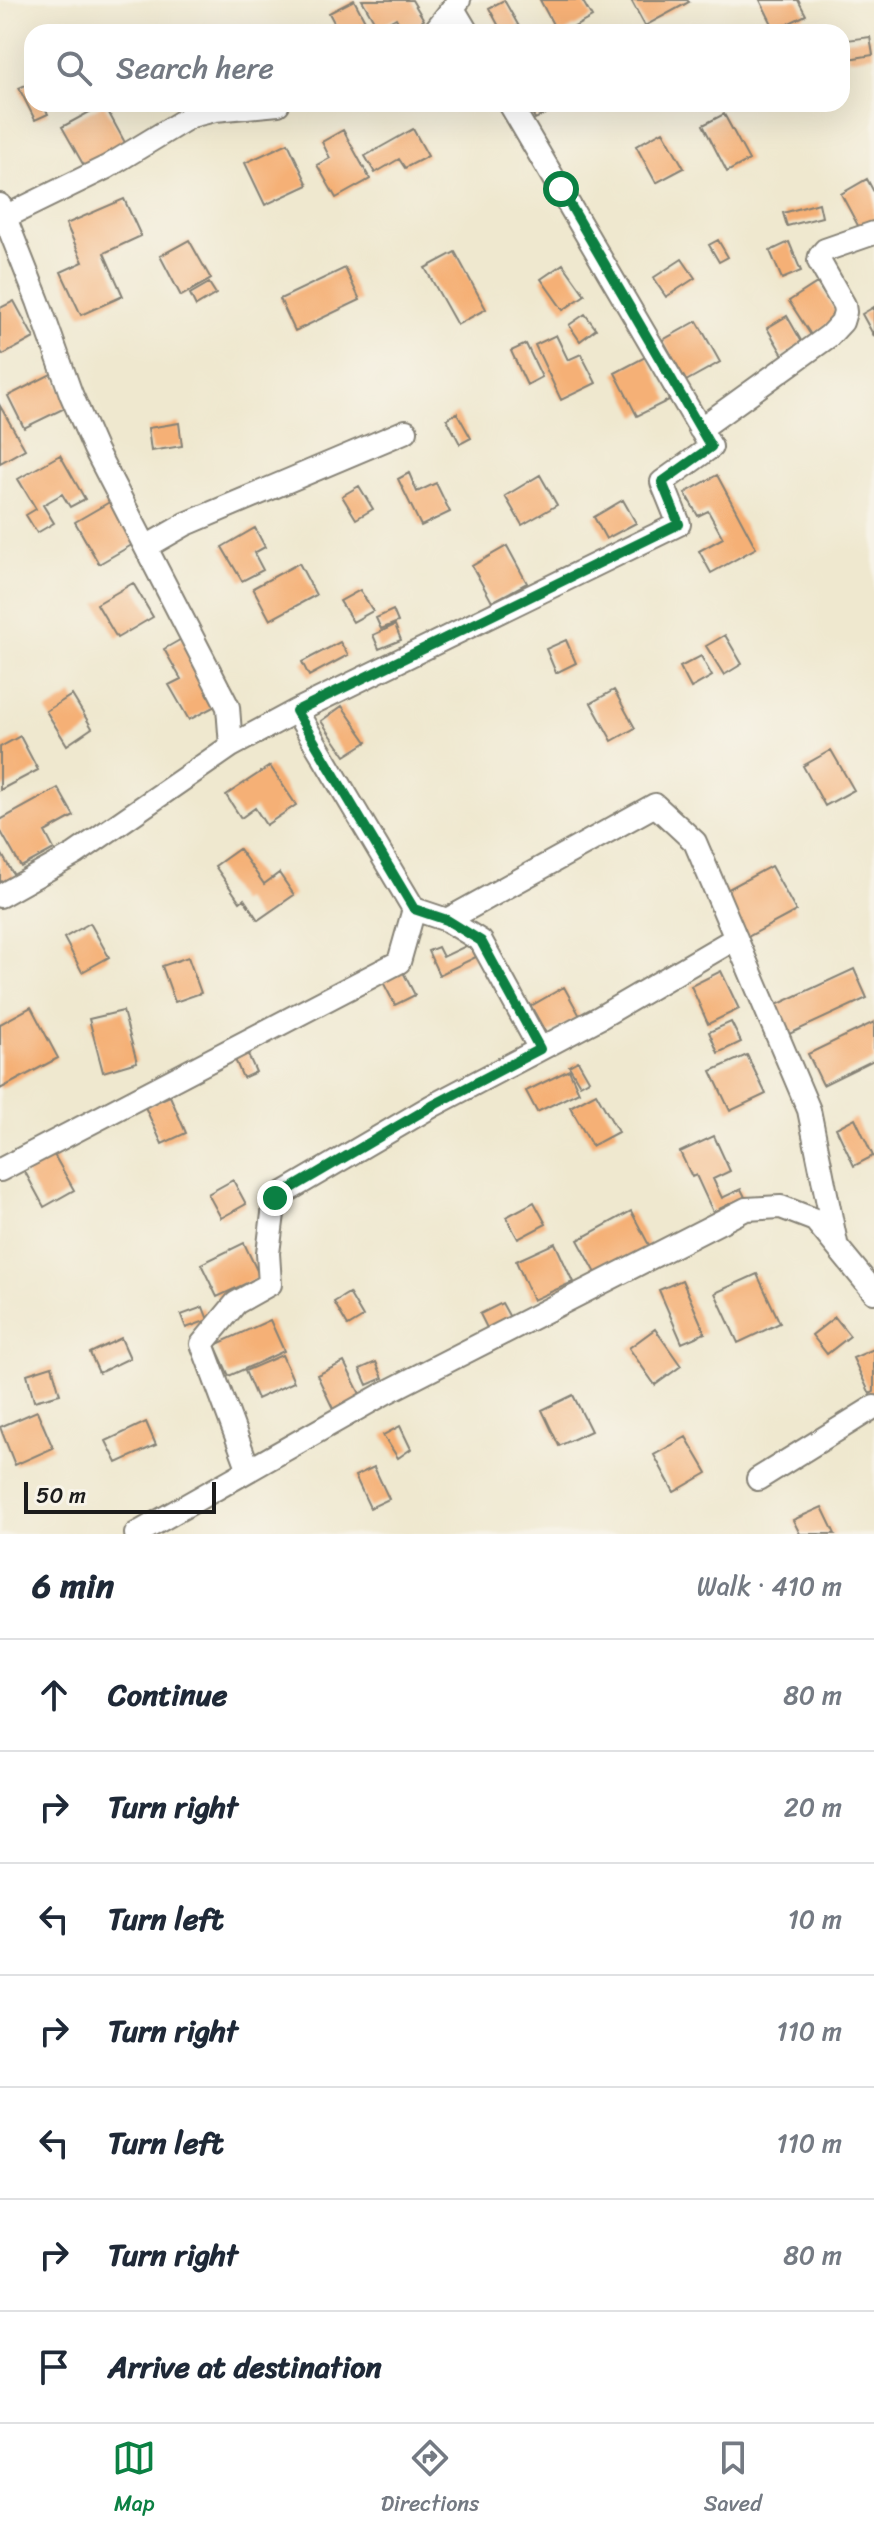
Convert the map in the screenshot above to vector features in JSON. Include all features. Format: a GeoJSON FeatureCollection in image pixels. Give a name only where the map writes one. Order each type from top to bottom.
{"type":"FeatureCollection","features":[{"type":"Feature","properties":{"kind":"street"},"geometry":{"type":"LineString","coordinates":[[441,24],[456,5],[464,24]]}},
{"type":"Feature","properties":{"kind":"street"},"geometry":{"type":"LineString","coordinates":[[207,112],[191,116],[107,167],[2,211],[71,394],[121,504],[228,707],[231,746]]}},
{"type":"Feature","properties":{"kind":"street"},"geometry":{"type":"LineString","coordinates":[[0,896],[75,854],[231,746],[296,711],[679,524],[662,482],[711,447],[515,112]]}},
{"type":"Feature","properties":{"kind":"street"},"geometry":{"type":"LineString","coordinates":[[700,429],[807,353],[842,322],[844,305],[819,261],[820,256],[825,250],[874,233]]}},
{"type":"Feature","properties":{"kind":"street"},"geometry":{"type":"LineString","coordinates":[[146,547],[186,524],[406,431]]}},
{"type":"Feature","properties":{"kind":"street"},"geometry":{"type":"LineString","coordinates":[[296,711],[414,909],[447,920],[481,941],[540,1049]]}},
{"type":"Feature","properties":{"kind":"street"},"geometry":{"type":"LineString","coordinates":[[447,920],[655,805],[695,842],[809,1110],[836,1243]]}},
{"type":"Feature","properties":{"kind":"street"},"geometry":{"type":"LineString","coordinates":[[0,1170],[399,962],[414,909]]}},
{"type":"Feature","properties":{"kind":"street"},"geometry":{"type":"LineString","coordinates":[[249,1470],[202,1344],[236,1303],[270,1284],[268,1253],[275,1198],[432,1106],[736,938]]}},
{"type":"Feature","properties":{"kind":"street"},"geometry":{"type":"LineString","coordinates":[[136,1534],[385,1393],[746,1209],[781,1207],[815,1220],[874,1292]]}},
{"type":"Feature","properties":{"kind":"street"},"geometry":{"type":"LineString","coordinates":[[758,1479],[874,1407]]}},
{"type":"Feature","properties":{"kind":"building"},"geometry":{"type":"Polygon","coordinates":[[[354,0],[367,24],[335,24],[329,13],[354,0]]]}},
{"type":"Feature","properties":{"kind":"building"},"geometry":{"type":"Polygon","coordinates":[[[362,0],[412,0],[424,20],[417,24],[399,24],[396,18],[385,24],[376,24],[362,0]]]}},
{"type":"Feature","properties":{"kind":"building"},"geometry":{"type":"Polygon","coordinates":[[[504,0],[518,24],[498,24],[489,8],[504,0]]]}},
{"type":"Feature","properties":{"kind":"building"},"geometry":{"type":"Polygon","coordinates":[[[540,0],[582,0],[592,17],[579,24],[553,24],[540,0]]]}},
{"type":"Feature","properties":{"kind":"building"},"geometry":{"type":"Polygon","coordinates":[[[631,0],[689,2],[649,24],[644,24],[631,0]]]}},
{"type":"Feature","properties":{"kind":"building"},"geometry":{"type":"Polygon","coordinates":[[[760,0],[798,0],[806,15],[787,24],[772,24],[760,0]]]}},
{"type":"Feature","properties":{"kind":"building"},"geometry":{"type":"Polygon","coordinates":[[[870,37],[873,55],[850,59],[850,40],[870,37]]]}},
{"type":"Feature","properties":{"kind":"building"},"geometry":{"type":"Polygon","coordinates":[[[31,112],[47,112],[48,114],[35,120],[31,112]]]}},
{"type":"Feature","properties":{"kind":"building"},"geometry":{"type":"Polygon","coordinates":[[[89,112],[108,112],[129,150],[88,173],[62,127],[89,112]]]}},
{"type":"Feature","properties":{"kind":"building"},"geometry":{"type":"Polygon","coordinates":[[[532,112],[550,112],[535,119],[532,112]]]}},
{"type":"Feature","properties":{"kind":"building"},"geometry":{"type":"Polygon","coordinates":[[[724,114],[749,160],[727,172],[703,125],[724,114]]]}},
{"type":"Feature","properties":{"kind":"building"},"geometry":{"type":"Polygon","coordinates":[[[413,129],[428,156],[405,168],[399,159],[375,173],[365,156],[413,129]]]}},
{"type":"Feature","properties":{"kind":"building"},"geometry":{"type":"Polygon","coordinates":[[[343,130],[370,179],[336,198],[317,165],[330,158],[322,142],[343,130]]]}},
{"type":"Feature","properties":{"kind":"building"},"geometry":{"type":"Polygon","coordinates":[[[663,131],[684,168],[656,183],[636,146],[663,131]]]}},
{"type":"Feature","properties":{"kind":"building"},"geometry":{"type":"Polygon","coordinates":[[[288,143],[308,185],[265,205],[245,163],[288,143]]]}},
{"type":"Feature","properties":{"kind":"building"},"geometry":{"type":"Polygon","coordinates":[[[867,179],[874,192],[874,227],[862,233],[841,194],[867,179]]]}},
{"type":"Feature","properties":{"kind":"building"},"geometry":{"type":"Polygon","coordinates":[[[124,199],[141,236],[104,253],[123,296],[81,315],[61,272],[83,262],[66,224],[124,199]]]}},
{"type":"Feature","properties":{"kind":"building"},"geometry":{"type":"Polygon","coordinates":[[[819,203],[822,217],[787,226],[783,213],[819,203]]]}},
{"type":"Feature","properties":{"kind":"building"},"geometry":{"type":"Polygon","coordinates":[[[189,240],[211,279],[181,296],[160,256],[189,240]]]}},
{"type":"Feature","properties":{"kind":"building"},"geometry":{"type":"Polygon","coordinates":[[[718,240],[728,257],[719,262],[709,245],[718,240]]]}},
{"type":"Feature","properties":{"kind":"building"},"geometry":{"type":"Polygon","coordinates":[[[789,242],[801,271],[782,279],[770,251],[789,242]]]}},
{"type":"Feature","properties":{"kind":"building"},"geometry":{"type":"Polygon","coordinates":[[[455,252],[486,309],[457,325],[425,268],[455,252]]]}},
{"type":"Feature","properties":{"kind":"building"},"geometry":{"type":"Polygon","coordinates":[[[682,259],[695,278],[666,297],[653,278],[682,259]]]}},
{"type":"Feature","properties":{"kind":"building"},"geometry":{"type":"Polygon","coordinates":[[[563,264],[585,295],[563,310],[541,279],[563,264]]]}},
{"type":"Feature","properties":{"kind":"building"},"geometry":{"type":"Polygon","coordinates":[[[345,268],[360,300],[295,331],[280,299],[345,268]]]}},
{"type":"Feature","properties":{"kind":"building"},"geometry":{"type":"Polygon","coordinates":[[[209,283],[216,294],[196,306],[190,294],[209,283]]]}},
{"type":"Feature","properties":{"kind":"building"},"geometry":{"type":"Polygon","coordinates":[[[817,283],[839,317],[811,335],[789,301],[817,283]]]}},
{"type":"Feature","properties":{"kind":"building"},"geometry":{"type":"Polygon","coordinates":[[[14,301],[34,338],[3,355],[0,350],[0,308],[14,301]]]}},
{"type":"Feature","properties":{"kind":"building"},"geometry":{"type":"Polygon","coordinates":[[[874,307],[874,336],[862,314],[874,307]]]}},
{"type":"Feature","properties":{"kind":"building"},"geometry":{"type":"Polygon","coordinates":[[[585,314],[596,329],[580,341],[569,325],[585,314]]]}},
{"type":"Feature","properties":{"kind":"building"},"geometry":{"type":"Polygon","coordinates":[[[787,316],[803,344],[783,355],[767,328],[787,316]]]}},
{"type":"Feature","properties":{"kind":"building"},"geometry":{"type":"Polygon","coordinates":[[[697,321],[720,362],[686,381],[663,340],[697,321]]]}},
{"type":"Feature","properties":{"kind":"building"},"geometry":{"type":"Polygon","coordinates":[[[556,335],[568,360],[581,354],[596,383],[561,400],[535,345],[556,335]]]}},
{"type":"Feature","properties":{"kind":"building"},"geometry":{"type":"Polygon","coordinates":[[[526,344],[542,377],[527,385],[511,351],[526,344]]]}},
{"type":"Feature","properties":{"kind":"building"},"geometry":{"type":"Polygon","coordinates":[[[647,356],[669,400],[637,416],[615,373],[647,356]]]}},
{"type":"Feature","properties":{"kind":"building"},"geometry":{"type":"Polygon","coordinates":[[[53,373],[69,406],[24,428],[8,396],[53,373]]]}},
{"type":"Feature","properties":{"kind":"building"},"geometry":{"type":"Polygon","coordinates":[[[0,406],[25,449],[0,463],[0,406]]]}},
{"type":"Feature","properties":{"kind":"building"},"geometry":{"type":"Polygon","coordinates":[[[457,413],[471,438],[460,444],[447,419],[457,413]]]}},
{"type":"Feature","properties":{"kind":"building"},"geometry":{"type":"Polygon","coordinates":[[[179,423],[182,446],[151,451],[148,428],[179,423]]]}},
{"type":"Feature","properties":{"kind":"building"},"geometry":{"type":"Polygon","coordinates":[[[60,455],[85,499],[70,507],[62,494],[43,505],[54,523],[37,533],[26,515],[36,509],[18,479],[60,455]]]}},
{"type":"Feature","properties":{"kind":"building"},"geometry":{"type":"Polygon","coordinates":[[[409,473],[417,492],[436,483],[450,512],[421,526],[398,479],[409,473]]]}},
{"type":"Feature","properties":{"kind":"building"},"geometry":{"type":"Polygon","coordinates":[[[540,475],[557,505],[522,525],[505,496],[540,475]]]}},
{"type":"Feature","properties":{"kind":"building"},"geometry":{"type":"Polygon","coordinates":[[[717,475],[756,548],[711,573],[699,551],[723,538],[708,511],[698,516],[685,493],[717,475]]]}},
{"type":"Feature","properties":{"kind":"building"},"geometry":{"type":"Polygon","coordinates":[[[359,486],[373,509],[356,519],[342,496],[359,486]]]}},
{"type":"Feature","properties":{"kind":"building"},"geometry":{"type":"Polygon","coordinates":[[[113,500],[137,542],[99,564],[75,522],[113,500]]]}},
{"type":"Feature","properties":{"kind":"building"},"geometry":{"type":"Polygon","coordinates":[[[623,500],[636,523],[606,539],[594,517],[623,500]]]}},
{"type":"Feature","properties":{"kind":"building"},"geometry":{"type":"Polygon","coordinates":[[[255,528],[265,547],[254,553],[263,570],[242,581],[222,547],[255,528]]]}},
{"type":"Feature","properties":{"kind":"building"},"geometry":{"type":"Polygon","coordinates":[[[507,546],[527,583],[492,602],[472,566],[507,546]]]}},
{"type":"Feature","properties":{"kind":"building"},"geometry":{"type":"Polygon","coordinates":[[[299,563],[316,595],[270,620],[253,588],[299,563]]]}},
{"type":"Feature","properties":{"kind":"building"},"geometry":{"type":"Polygon","coordinates":[[[133,583],[153,617],[117,638],[97,604],[133,583]]]}},
{"type":"Feature","properties":{"kind":"building"},"geometry":{"type":"Polygon","coordinates":[[[360,590],[373,611],[353,622],[340,601],[360,590]]]}},
{"type":"Feature","properties":{"kind":"building"},"geometry":{"type":"Polygon","coordinates":[[[393,610],[398,622],[381,629],[376,618],[393,610]]]}},
{"type":"Feature","properties":{"kind":"building"},"geometry":{"type":"Polygon","coordinates":[[[395,625],[401,640],[379,649],[373,635],[395,625]]]}},
{"type":"Feature","properties":{"kind":"building"},"geometry":{"type":"Polygon","coordinates":[[[725,635],[742,664],[724,675],[706,646],[725,635]]]}},
{"type":"Feature","properties":{"kind":"building"},"geometry":{"type":"Polygon","coordinates":[[[185,637],[221,703],[189,720],[169,685],[181,679],[164,649],[185,637]]]}},
{"type":"Feature","properties":{"kind":"building"},"geometry":{"type":"Polygon","coordinates":[[[566,640],[576,663],[556,673],[546,649],[566,640]]]}},
{"type":"Feature","properties":{"kind":"building"},"geometry":{"type":"Polygon","coordinates":[[[340,642],[348,655],[309,676],[302,662],[340,642]]]}},
{"type":"Feature","properties":{"kind":"building"},"geometry":{"type":"Polygon","coordinates":[[[701,656],[712,676],[691,688],[680,667],[701,656]]]}},
{"type":"Feature","properties":{"kind":"building"},"geometry":{"type":"Polygon","coordinates":[[[614,690],[635,728],[612,741],[591,703],[614,690]]]}},
{"type":"Feature","properties":{"kind":"building"},"geometry":{"type":"Polygon","coordinates":[[[72,695],[92,728],[67,745],[46,711],[72,695]]]}},
{"type":"Feature","properties":{"kind":"building"},"geometry":{"type":"Polygon","coordinates":[[[342,706],[367,742],[345,756],[321,721],[342,706]]]}},
{"type":"Feature","properties":{"kind":"building"},"geometry":{"type":"Polygon","coordinates":[[[20,736],[38,770],[0,790],[0,747],[20,736]]]}},
{"type":"Feature","properties":{"kind":"building"},"geometry":{"type":"Polygon","coordinates":[[[831,750],[854,790],[825,806],[803,766],[831,750]]]}},
{"type":"Feature","properties":{"kind":"building"},"geometry":{"type":"Polygon","coordinates":[[[270,766],[296,805],[266,825],[255,808],[241,818],[226,795],[270,766]]]}},
{"type":"Feature","properties":{"kind":"building"},"geometry":{"type":"Polygon","coordinates":[[[58,788],[74,816],[45,832],[54,849],[21,867],[0,830],[0,820],[58,788]]]}},
{"type":"Feature","properties":{"kind":"building"},"geometry":{"type":"Polygon","coordinates":[[[239,849],[264,884],[279,873],[294,895],[258,920],[244,899],[240,902],[215,866],[239,849]]]}},
{"type":"Feature","properties":{"kind":"building"},"geometry":{"type":"Polygon","coordinates":[[[0,851],[16,879],[0,888],[0,851]]]}},
{"type":"Feature","properties":{"kind":"building"},"geometry":{"type":"Polygon","coordinates":[[[771,866],[796,911],[746,938],[721,893],[771,866]]]}},
{"type":"Feature","properties":{"kind":"building"},"geometry":{"type":"Polygon","coordinates":[[[90,923],[109,957],[82,972],[64,938],[90,923]]]}},
{"type":"Feature","properties":{"kind":"building"},"geometry":{"type":"Polygon","coordinates":[[[470,944],[476,957],[439,975],[428,951],[438,947],[443,957],[470,944]]]}},
{"type":"Feature","properties":{"kind":"building"},"geometry":{"type":"Polygon","coordinates":[[[188,957],[201,993],[175,1002],[162,966],[188,957]]]}},
{"type":"Feature","properties":{"kind":"building"},"geometry":{"type":"Polygon","coordinates":[[[854,969],[867,998],[785,1036],[772,1007],[854,969]]]}},
{"type":"Feature","properties":{"kind":"building"},"geometry":{"type":"Polygon","coordinates":[[[721,971],[739,1009],[708,1024],[691,986],[721,971]]]}},
{"type":"Feature","properties":{"kind":"building"},"geometry":{"type":"Polygon","coordinates":[[[403,972],[415,995],[395,1005],[383,982],[403,972]]]}},
{"type":"Feature","properties":{"kind":"building"},"geometry":{"type":"Polygon","coordinates":[[[564,987],[580,1016],[547,1035],[531,1006],[564,987]]]}},
{"type":"Feature","properties":{"kind":"building"},"geometry":{"type":"Polygon","coordinates":[[[31,1007],[58,1058],[0,1089],[0,1024],[31,1007]]]}},
{"type":"Feature","properties":{"kind":"building"},"geometry":{"type":"Polygon","coordinates":[[[123,1011],[137,1062],[103,1072],[89,1019],[123,1011]]]}},
{"type":"Feature","properties":{"kind":"building"},"geometry":{"type":"Polygon","coordinates":[[[731,1022],[741,1042],[718,1053],[709,1032],[731,1022]]]}},
{"type":"Feature","properties":{"kind":"building"},"geometry":{"type":"Polygon","coordinates":[[[874,1022],[874,1060],[823,1085],[808,1054],[874,1022]]]}},
{"type":"Feature","properties":{"kind":"building"},"geometry":{"type":"Polygon","coordinates":[[[246,1050],[256,1072],[243,1078],[233,1055],[246,1050]]]}},
{"type":"Feature","properties":{"kind":"building"},"geometry":{"type":"Polygon","coordinates":[[[747,1055],[766,1094],[730,1111],[711,1071],[747,1055]]]}},
{"type":"Feature","properties":{"kind":"building"},"geometry":{"type":"Polygon","coordinates":[[[578,1061],[589,1080],[580,1085],[569,1066],[578,1061]]]}},
{"type":"Feature","properties":{"kind":"building"},"geometry":{"type":"Polygon","coordinates":[[[569,1070],[579,1092],[537,1112],[526,1091],[569,1070]]]}},
{"type":"Feature","properties":{"kind":"building"},"geometry":{"type":"Polygon","coordinates":[[[596,1093],[618,1132],[592,1146],[570,1107],[596,1093]]]}},
{"type":"Feature","properties":{"kind":"building"},"geometry":{"type":"Polygon","coordinates":[[[170,1096],[186,1133],[162,1144],[145,1107],[170,1096]]]}},
{"type":"Feature","properties":{"kind":"building"},"geometry":{"type":"Polygon","coordinates":[[[855,1118],[873,1156],[854,1166],[836,1128],[855,1118]]]}},
{"type":"Feature","properties":{"kind":"building"},"geometry":{"type":"Polygon","coordinates":[[[714,1136],[730,1171],[713,1179],[722,1198],[741,1189],[745,1197],[713,1212],[696,1175],[692,1177],[680,1152],[714,1136]]]}},
{"type":"Feature","properties":{"kind":"building"},"geometry":{"type":"Polygon","coordinates":[[[53,1153],[74,1190],[44,1207],[24,1170],[53,1153]]]}},
{"type":"Feature","properties":{"kind":"building"},"geometry":{"type":"Polygon","coordinates":[[[233,1180],[246,1204],[221,1218],[208,1194],[233,1180]]]}},
{"type":"Feature","properties":{"kind":"building"},"geometry":{"type":"Polygon","coordinates":[[[534,1202],[546,1224],[518,1239],[506,1217],[534,1202]]]}},
{"type":"Feature","properties":{"kind":"building"},"geometry":{"type":"Polygon","coordinates":[[[631,1211],[650,1247],[597,1275],[578,1240],[631,1211]]]}},
{"type":"Feature","properties":{"kind":"building"},"geometry":{"type":"Polygon","coordinates":[[[244,1243],[260,1277],[217,1297],[201,1264],[244,1243]]]}},
{"type":"Feature","properties":{"kind":"building"},"geometry":{"type":"Polygon","coordinates":[[[555,1243],[573,1282],[533,1300],[516,1261],[555,1243]]]}},
{"type":"Feature","properties":{"kind":"building"},"geometry":{"type":"Polygon","coordinates":[[[757,1274],[780,1323],[738,1343],[715,1293],[757,1274]]]}},
{"type":"Feature","properties":{"kind":"building"},"geometry":{"type":"Polygon","coordinates":[[[682,1280],[705,1333],[682,1343],[659,1290],[682,1280]]]}},
{"type":"Feature","properties":{"kind":"building"},"geometry":{"type":"Polygon","coordinates":[[[349,1293],[363,1317],[348,1326],[334,1302],[349,1293]]]}},
{"type":"Feature","properties":{"kind":"building"},"geometry":{"type":"Polygon","coordinates":[[[502,1303],[513,1323],[490,1334],[480,1314],[502,1303]]]}},
{"type":"Feature","properties":{"kind":"building"},"geometry":{"type":"Polygon","coordinates":[[[203,1307],[208,1320],[186,1328],[181,1315],[203,1307]]]}},
{"type":"Feature","properties":{"kind":"building"},"geometry":{"type":"Polygon","coordinates":[[[835,1317],[850,1336],[827,1354],[812,1335],[835,1317]]]}},
{"type":"Feature","properties":{"kind":"building"},"geometry":{"type":"Polygon","coordinates":[[[270,1320],[284,1351],[229,1376],[215,1345],[270,1320]]]}},
{"type":"Feature","properties":{"kind":"building"},"geometry":{"type":"Polygon","coordinates":[[[655,1329],[681,1366],[655,1385],[629,1348],[655,1329]]]}},
{"type":"Feature","properties":{"kind":"building"},"geometry":{"type":"Polygon","coordinates":[[[121,1338],[130,1358],[99,1373],[90,1353],[121,1338]]]}},
{"type":"Feature","properties":{"kind":"building"},"geometry":{"type":"Polygon","coordinates":[[[874,1349],[874,1392],[870,1394],[853,1358],[874,1349]]]}},
{"type":"Feature","properties":{"kind":"building"},"geometry":{"type":"Polygon","coordinates":[[[282,1355],[294,1382],[257,1399],[245,1371],[282,1355]]]}},
{"type":"Feature","properties":{"kind":"building"},"geometry":{"type":"Polygon","coordinates":[[[344,1362],[363,1400],[335,1413],[317,1375],[344,1362]]]}},
{"type":"Feature","properties":{"kind":"building"},"geometry":{"type":"Polygon","coordinates":[[[376,1362],[383,1378],[367,1385],[360,1369],[376,1362]]]}},
{"type":"Feature","properties":{"kind":"building"},"geometry":{"type":"Polygon","coordinates":[[[52,1366],[60,1394],[34,1401],[27,1374],[52,1366]]]}},
{"type":"Feature","properties":{"kind":"building"},"geometry":{"type":"Polygon","coordinates":[[[573,1395],[591,1431],[559,1446],[542,1410],[573,1395]]]}},
{"type":"Feature","properties":{"kind":"building"},"geometry":{"type":"Polygon","coordinates":[[[37,1411],[53,1448],[15,1465],[0,1427],[37,1411]]]}},
{"type":"Feature","properties":{"kind":"building"},"geometry":{"type":"Polygon","coordinates":[[[146,1422],[156,1445],[117,1463],[106,1441],[146,1422]]]}},
{"type":"Feature","properties":{"kind":"building"},"geometry":{"type":"Polygon","coordinates":[[[400,1426],[411,1449],[398,1458],[383,1435],[400,1426]]]}},
{"type":"Feature","properties":{"kind":"building"},"geometry":{"type":"Polygon","coordinates":[[[686,1437],[707,1473],[674,1492],[654,1455],[686,1437]]]}},
{"type":"Feature","properties":{"kind":"building"},"geometry":{"type":"Polygon","coordinates":[[[374,1467],[389,1499],[370,1508],[355,1476],[374,1467]]]}},
{"type":"Feature","properties":{"kind":"building"},"geometry":{"type":"Polygon","coordinates":[[[822,1507],[835,1534],[800,1534],[793,1520],[822,1507]]]}},
{"type":"Feature","properties":{"kind":"route"},"geometry":{"type":"LineString","coordinates":[[275,1198],[432,1106],[540,1049],[481,941],[447,920],[414,909],[296,711],[679,524],[662,482],[711,447],[561,189]]}}]}
